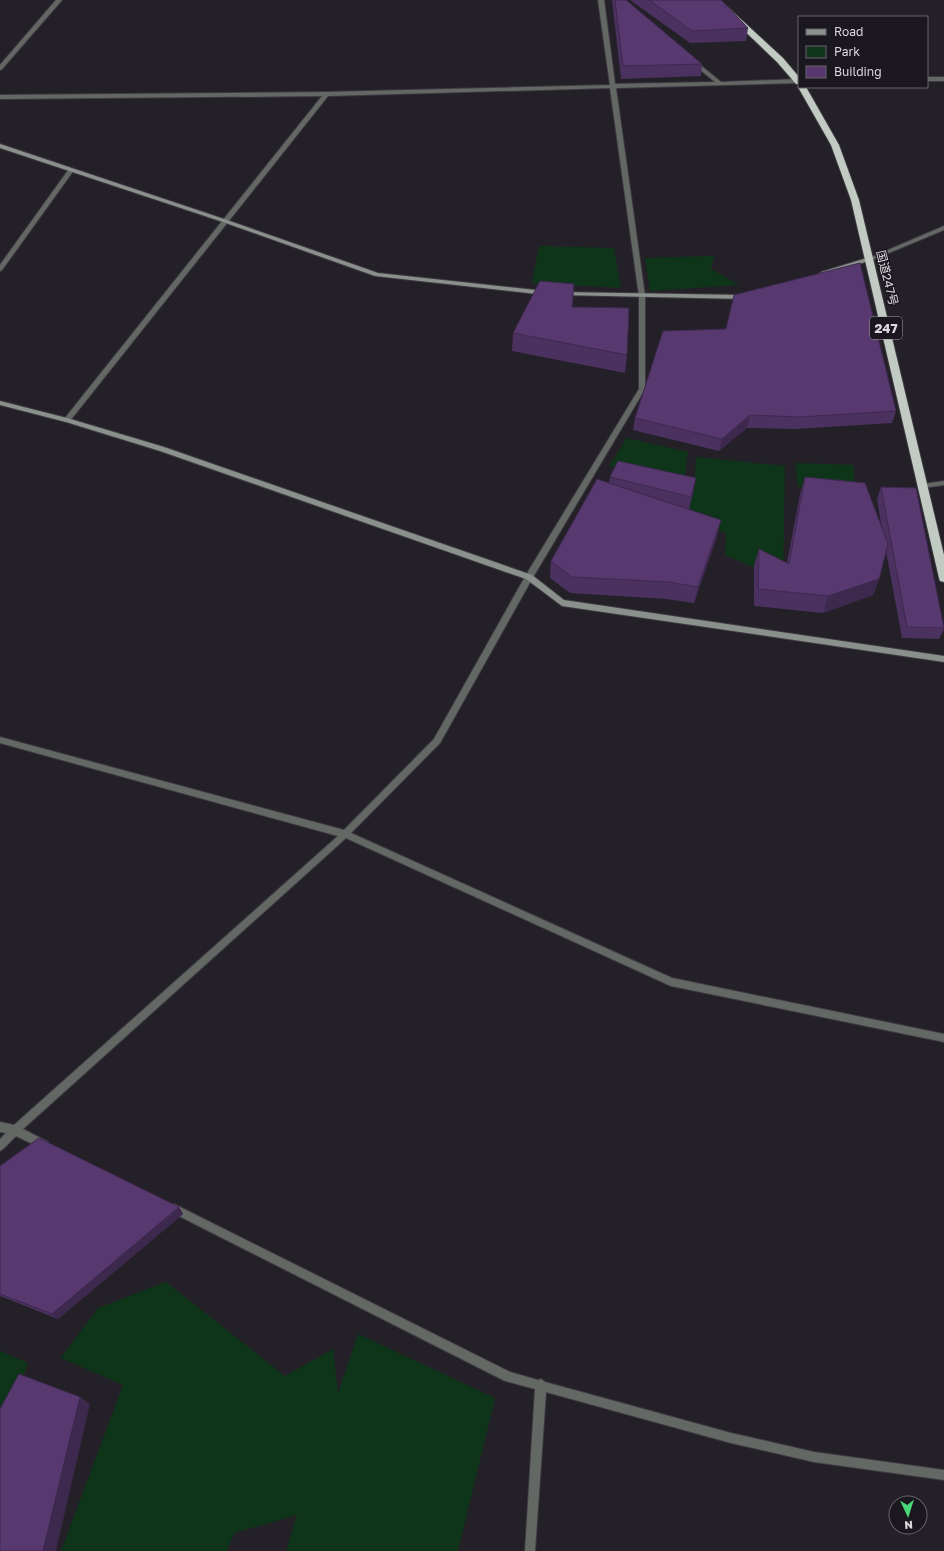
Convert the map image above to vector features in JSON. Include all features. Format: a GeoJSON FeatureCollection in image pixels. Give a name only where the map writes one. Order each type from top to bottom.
{"type":"FeatureCollection","features":[{"type":"Feature","properties":{"kind":"highway"},"geometry":{"type":"LineString","coordinates":[[716,0],[780,60],[798,80]]}},
{"type":"Feature","properties":{"kind":"highway","name":"国道247号"},"geometry":{"type":"LineString","coordinates":[[803,88],[835,145],[855,200],[944,578]]}},
{"type":"Feature","properties":{"kind":"street"},"geometry":{"type":"LineString","coordinates":[[0,68],[60,0]]}},
{"type":"Feature","properties":{"kind":"street"},"geometry":{"type":"LineString","coordinates":[[0,1146],[15,1130],[345,834],[437,741],[529,576],[642,389],[642,296],[601,0]]}},
{"type":"Feature","properties":{"kind":"street"},"geometry":{"type":"LineString","coordinates":[[691,59],[721,84]]}},
{"type":"Feature","properties":{"kind":"street"},"geometry":{"type":"LineString","coordinates":[[928,79],[944,79]]}},
{"type":"Feature","properties":{"kind":"street"},"geometry":{"type":"LineString","coordinates":[[0,97],[326,94],[798,81]]}},
{"type":"Feature","properties":{"kind":"street"},"geometry":{"type":"LineString","coordinates":[[67,420],[326,94]]}},
{"type":"Feature","properties":{"kind":"street"},"geometry":{"type":"LineString","coordinates":[[0,146],[225,221],[377,275],[531,293],[743,297],[750,295]]}},
{"type":"Feature","properties":{"kind":"street"},"geometry":{"type":"LineString","coordinates":[[0,269],[71,170]]}},
{"type":"Feature","properties":{"kind":"street"},"geometry":{"type":"LineString","coordinates":[[817,275],[870,259],[944,228]]}},
{"type":"Feature","properties":{"kind":"street"},"geometry":{"type":"LineString","coordinates":[[0,403],[67,420],[162,449],[529,576],[562,603],[944,659]]}},
{"type":"Feature","properties":{"kind":"street"},"geometry":{"type":"LineString","coordinates":[[923,486],[944,483]]}},
{"type":"Feature","properties":{"kind":"street"},"geometry":{"type":"LineString","coordinates":[[0,740],[345,834],[671,982],[944,1038]]}},
{"type":"Feature","properties":{"kind":"street"},"geometry":{"type":"LineString","coordinates":[[0,1127],[15,1130],[52,1149]]}},
{"type":"Feature","properties":{"kind":"street"},"geometry":{"type":"LineString","coordinates":[[162,1204],[509,1376],[731,1438],[814,1457],[944,1475]]}},
{"type":"Feature","properties":{"kind":"street"},"geometry":{"type":"LineString","coordinates":[[530,1551],[541,1384]]}},
{"type":"Feature","properties":{"kind":"green space"},"geometry":{"type":"Polygon","coordinates":[[[539,246],[614,248],[621,288],[532,283],[539,246]]]}},
{"type":"Feature","properties":{"kind":"green space"},"geometry":{"type":"Polygon","coordinates":[[[714,256],[711,269],[739,285],[650,291],[645,258],[714,256]]]}},
{"type":"Feature","properties":{"kind":"green space"},"geometry":{"type":"Polygon","coordinates":[[[627,438],[688,452],[684,483],[609,466],[627,438]]]}},
{"type":"Feature","properties":{"kind":"green space"},"geometry":{"type":"Polygon","coordinates":[[[696,457],[785,466],[783,580],[725,555],[726,533],[655,508],[694,490],[696,457]]]}},
{"type":"Feature","properties":{"kind":"green space"},"geometry":{"type":"Polygon","coordinates":[[[795,463],[854,465],[854,489],[798,487],[795,463]]]}},
{"type":"Feature","properties":{"kind":"green space"},"geometry":{"type":"Polygon","coordinates":[[[166,1282],[285,1376],[333,1349],[338,1393],[358,1334],[495,1398],[458,1551],[286,1551],[297,1515],[234,1533],[227,1551],[61,1551],[123,1385],[61,1358],[98,1308],[166,1282]]]}},
{"type":"Feature","properties":{"kind":"green space"},"geometry":{"type":"Polygon","coordinates":[[[0,1351],[28,1363],[0,1440],[0,1351]]]}},
{"type":"Feature","properties":{"kind":"building"},"geometry":{"type":"Polygon","coordinates":[[[615,0],[626,0],[702,64],[623,66],[615,0]]]}},
{"type":"Feature","properties":{"kind":"building"},"geometry":{"type":"Polygon","coordinates":[[[649,0],[721,0],[748,28],[692,31],[649,0]]]}},
{"type":"Feature","properties":{"kind":"building"},"geometry":{"type":"Polygon","coordinates":[[[860,263],[896,411],[799,417],[750,415],[722,439],[635,418],[663,331],[726,329],[734,295],[860,263]]]}},
{"type":"Feature","properties":{"kind":"building"},"geometry":{"type":"Polygon","coordinates":[[[540,281],[574,284],[572,307],[629,308],[627,355],[513,333],[540,281]]]}},
{"type":"Feature","properties":{"kind":"building"},"geometry":{"type":"Polygon","coordinates":[[[618,461],[696,478],[691,497],[610,477],[618,461]]]}},
{"type":"Feature","properties":{"kind":"building"},"geometry":{"type":"Polygon","coordinates":[[[805,477],[865,483],[888,544],[879,579],[828,596],[758,589],[759,549],[789,564],[805,477]]]}},
{"type":"Feature","properties":{"kind":"building"},"geometry":{"type":"Polygon","coordinates":[[[597,479],[721,520],[698,587],[669,582],[572,577],[551,561],[597,479]]]}},
{"type":"Feature","properties":{"kind":"building"},"geometry":{"type":"Polygon","coordinates":[[[881,487],[916,488],[944,628],[907,627],[881,487]]]}},
{"type":"Feature","properties":{"kind":"building"},"geometry":{"type":"Polygon","coordinates":[[[39,1138],[179,1207],[52,1314],[0,1294],[0,1166],[39,1138]]]}},
{"type":"Feature","properties":{"kind":"building"},"geometry":{"type":"Polygon","coordinates":[[[19,1374],[80,1397],[43,1551],[0,1551],[0,1409],[19,1374]]]}}]}
